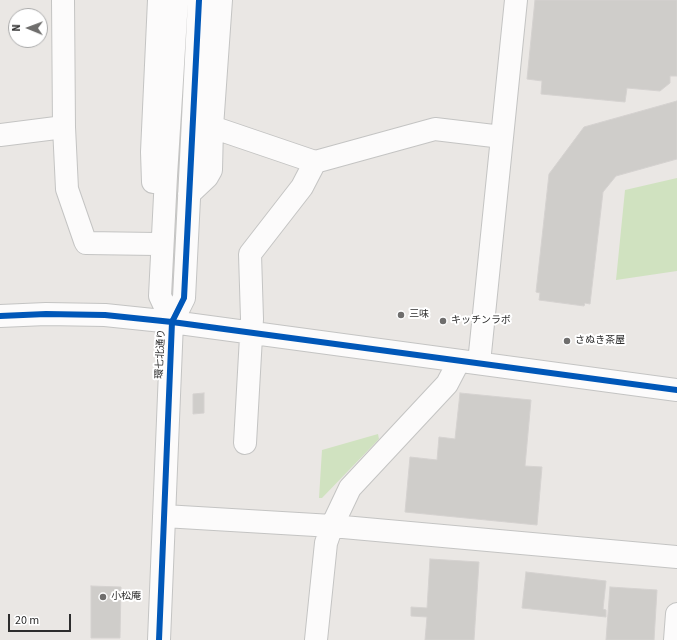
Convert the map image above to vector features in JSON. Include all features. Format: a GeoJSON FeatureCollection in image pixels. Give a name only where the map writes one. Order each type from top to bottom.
{"type":"FeatureCollection","features":[{"type":"Feature","properties":{"kind":"street"},"geometry":{"type":"LineString","coordinates":[[64,0],[64,128],[66,189],[85,241],[159,250],[152,152],[159,0]]}},
{"type":"Feature","properties":{"kind":"street","name":"環七北通り"},"geometry":{"type":"LineString","coordinates":[[172,322],[160,296],[159,250],[177,0]]}},
{"type":"Feature","properties":{"kind":"street","name":"環七北通り"},"geometry":{"type":"LineString","coordinates":[[159,640],[172,322],[184,298],[188,194],[199,0]]}},
{"type":"Feature","properties":{"kind":"street"},"geometry":{"type":"LineString","coordinates":[[188,194],[207,177],[211,170],[212,127],[221,0]]}},
{"type":"Feature","properties":{"kind":"street"},"geometry":{"type":"LineString","coordinates":[[316,640],[326,543],[332,526],[350,488],[469,362],[502,137],[516,0]]}},
{"type":"Feature","properties":{"kind":"street"},"geometry":{"type":"LineString","coordinates":[[212,127],[315,162],[434,129],[502,137]]}},
{"type":"Feature","properties":{"kind":"street"},"geometry":{"type":"LineString","coordinates":[[0,135],[64,128]]}},
{"type":"Feature","properties":{"kind":"street"},"geometry":{"type":"LineString","coordinates":[[244,443],[251,334],[250,254],[302,187],[315,162]]}},
{"type":"Feature","properties":{"kind":"street"},"geometry":{"type":"LineString","coordinates":[[0,316],[46,314],[105,315],[172,322],[251,334],[677,390]]}},
{"type":"Feature","properties":{"kind":"street"},"geometry":{"type":"LineString","coordinates":[[164,516],[332,526],[677,557]]}},
{"type":"Feature","properties":{"kind":"street"},"geometry":{"type":"LineString","coordinates":[[676,640],[677,614]]}},
{"type":"Feature","properties":{"kind":"green space"},"geometry":{"type":"Polygon","coordinates":[[[677,178],[677,271],[616,280],[625,190],[677,178]]]}},
{"type":"Feature","properties":{"kind":"green space"},"geometry":{"type":"Polygon","coordinates":[[[378,434],[379,439],[322,498],[319,498],[322,450],[378,434]]]}},
{"type":"Feature","properties":{"kind":"building"},"geometry":{"type":"Polygon","coordinates":[[[535,0],[677,0],[677,76],[670,76],[670,83],[660,91],[627,88],[625,102],[541,94],[542,81],[527,79],[535,0]]]}},
{"type":"Feature","properties":{"kind":"building"},"geometry":{"type":"Polygon","coordinates":[[[677,101],[677,159],[616,176],[603,192],[590,304],[585,303],[584,306],[539,300],[540,293],[536,292],[549,174],[584,127],[677,101]]]}},
{"type":"Feature","properties":{"kind":"building"},"geometry":{"type":"Polygon","coordinates":[[[204,393],[204,413],[193,414],[193,394],[204,393]]]}},
{"type":"Feature","properties":{"kind":"building"},"geometry":{"type":"Polygon","coordinates":[[[460,393],[531,400],[525,466],[542,467],[537,525],[405,512],[410,457],[437,460],[439,437],[455,439],[460,393]]]}},
{"type":"Feature","properties":{"kind":"building"},"geometry":{"type":"Polygon","coordinates":[[[430,559],[479,562],[474,640],[425,640],[427,617],[411,616],[411,607],[427,608],[430,559]]]}},
{"type":"Feature","properties":{"kind":"building"},"geometry":{"type":"Polygon","coordinates":[[[526,572],[606,581],[603,609],[606,610],[606,617],[522,608],[526,572]]]}},
{"type":"Feature","properties":{"kind":"building"},"geometry":{"type":"Polygon","coordinates":[[[91,586],[121,587],[120,638],[91,638],[91,586]]]}},
{"type":"Feature","properties":{"kind":"building"},"geometry":{"type":"Polygon","coordinates":[[[610,587],[657,590],[654,640],[606,640],[610,587]]]}},
{"type":"Feature","properties":{"kind":"cycle path"},"geometry":{"type":"LineString","coordinates":[[159,640],[172,322],[184,298],[199,0]]}},
{"type":"Feature","properties":{"kind":"cycle path"},"geometry":{"type":"LineString","coordinates":[[0,316],[46,314],[105,315],[172,322],[677,390]]}},
{"type":"Feature","properties":{"kind":"place","name":"三味"},"geometry":{"type":"Point","coordinates":[401,315]}},
{"type":"Feature","properties":{"kind":"place","name":"キッチンラボ"},"geometry":{"type":"Point","coordinates":[443,321]}},
{"type":"Feature","properties":{"kind":"place","name":"さぬき茶屋"},"geometry":{"type":"Point","coordinates":[567,341]}},
{"type":"Feature","properties":{"kind":"place","name":"小松庵"},"geometry":{"type":"Point","coordinates":[103,597]}}]}
